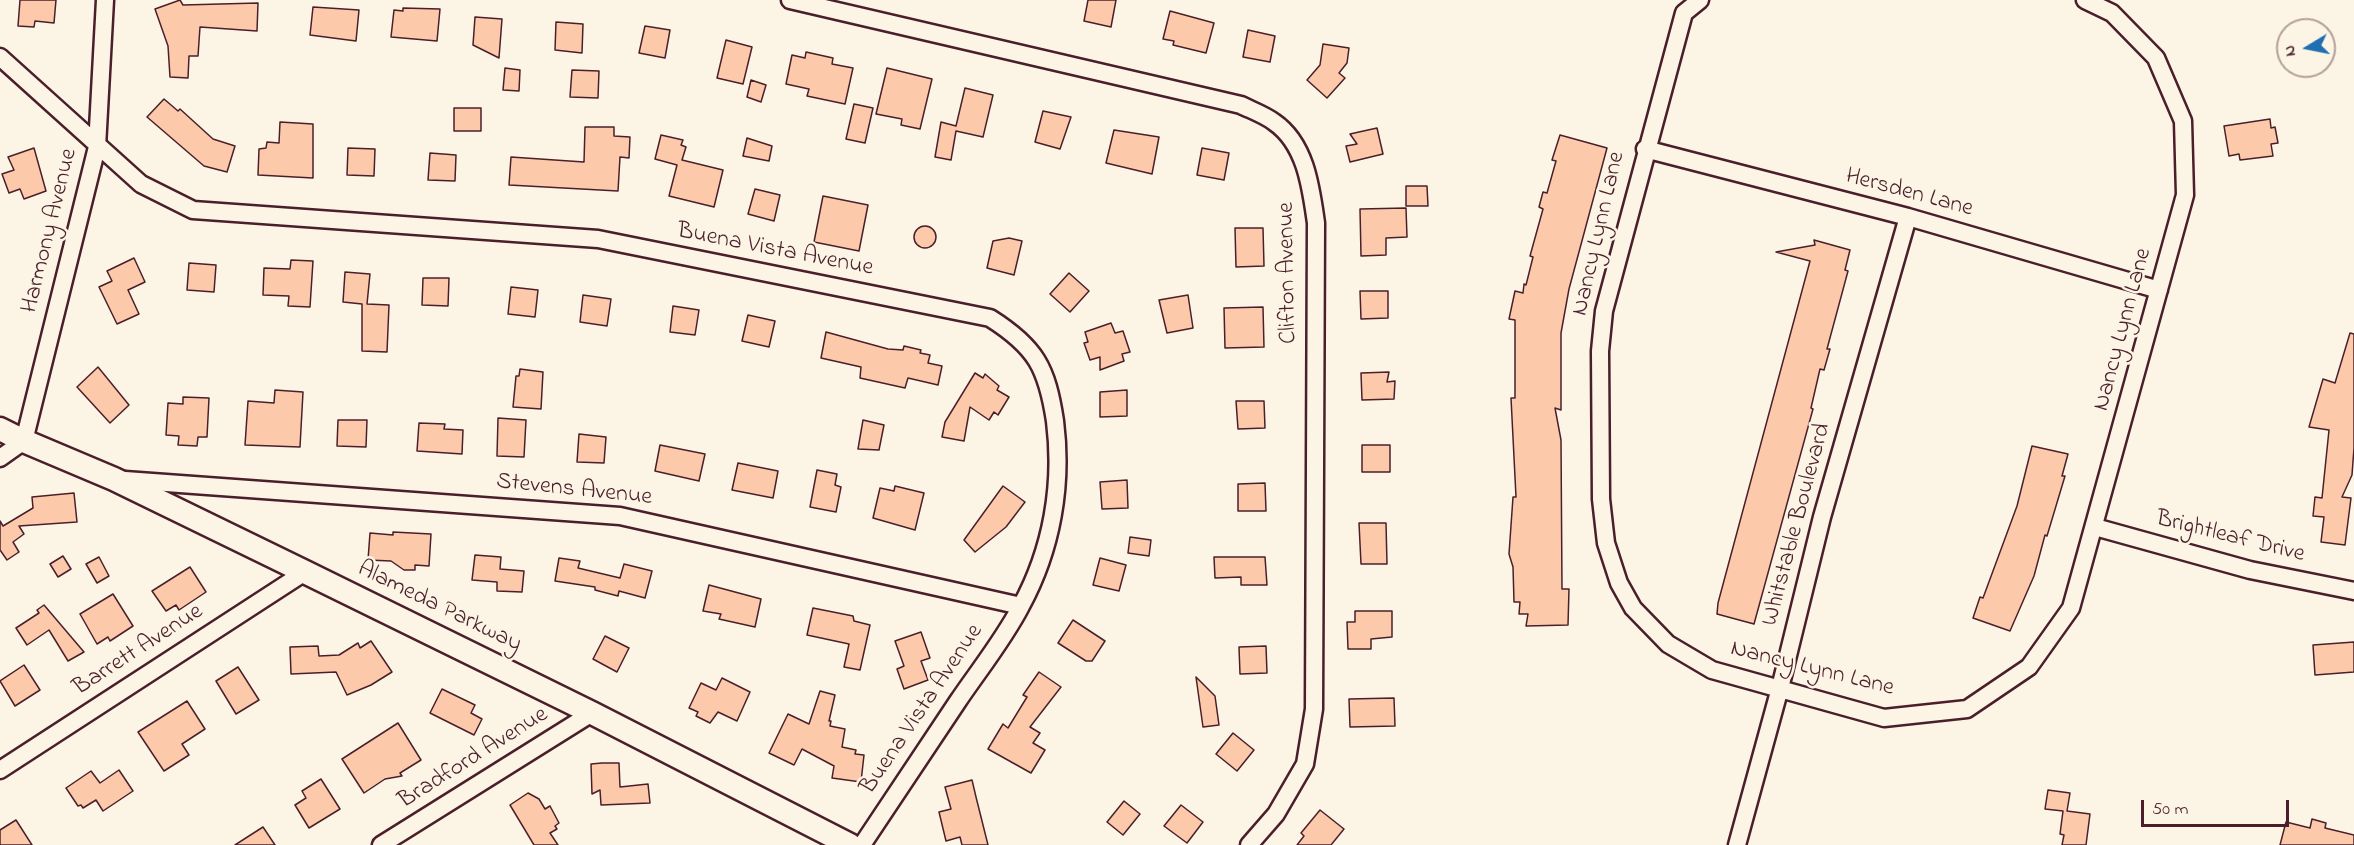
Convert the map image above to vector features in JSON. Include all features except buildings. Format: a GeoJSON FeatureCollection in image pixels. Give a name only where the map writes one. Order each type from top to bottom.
{"type":"FeatureCollection","features":[{"type":"Feature","properties":{"kind":"street","name":"Harmony Avenue"},"geometry":{"type":"LineString","coordinates":[[24,441],[97,147],[105,0]]}},
{"type":"Feature","properties":{"kind":"street","name":"Clifton Avenue"},"geometry":{"type":"LineString","coordinates":[[790,0],[1241,105],[1275,122],[1295,146],[1310,179],[1316,223],[1314,709],[1305,764],[1276,814],[1249,845]]}},
{"type":"Feature","properties":{"kind":"street","name":"Nancy Lynn Lane"},"geometry":{"type":"LineString","coordinates":[[1700,0],[1684,13],[1645,149],[1604,311],[1600,351],[1601,499],[1606,543],[1619,583],[1633,608],[1668,644],[1712,670],[1884,718],[1967,708],[2029,667],[2071,608],[2095,527],[2185,195],[2183,122],[2156,58],[2112,13],[2085,0]]}},
{"type":"Feature","properties":{"kind":"street","name":"Buena Vista Avenue"},"geometry":{"type":"LineString","coordinates":[[0,57],[64,113],[97,147],[141,184],[193,210],[598,239],[990,318],[1017,335],[1040,364],[1051,396],[1059,450],[1058,496],[1047,543],[1022,606],[862,845]]}},
{"type":"Feature","properties":{"kind":"street","name":"Hersden Lane"},"geometry":{"type":"LineString","coordinates":[[1645,149],[1908,217],[2159,290]]}},
{"type":"Feature","properties":{"kind":"street","name":"Whitstable Boulevard"},"geometry":{"type":"LineString","coordinates":[[1737,845],[1780,688],[1822,517],[1908,217]]}},
{"type":"Feature","properties":{"kind":"street","name":"Alameda Parkway"},"geometry":{"type":"LineString","coordinates":[[0,429],[114,479],[305,572],[592,713],[850,845]]}},
{"type":"Feature","properties":{"kind":"street"},"geometry":{"type":"LineString","coordinates":[[0,458],[24,441]]}},
{"type":"Feature","properties":{"kind":"street","name":"Stevens Avenue"},"geometry":{"type":"LineString","coordinates":[[114,479],[620,516],[1022,606]]}},
{"type":"Feature","properties":{"kind":"street","name":"Brightleaf Drive"},"geometry":{"type":"LineString","coordinates":[[2095,527],[2250,570],[2354,591]]}},
{"type":"Feature","properties":{"kind":"street","name":"Barrett Avenue"},"geometry":{"type":"LineString","coordinates":[[0,770],[305,572]]}},
{"type":"Feature","properties":{"kind":"street","name":"Bradford Avenue"},"geometry":{"type":"LineString","coordinates":[[381,845],[592,713]]}}]}
